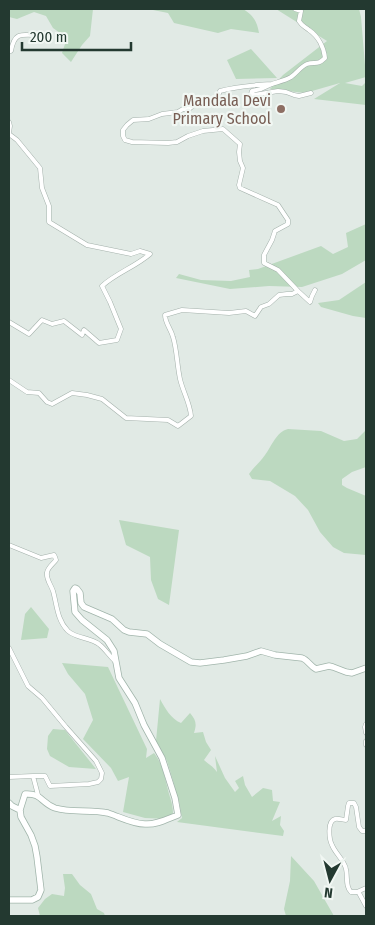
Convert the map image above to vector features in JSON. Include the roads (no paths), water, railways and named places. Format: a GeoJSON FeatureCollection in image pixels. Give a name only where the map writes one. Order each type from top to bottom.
{"type":"FeatureCollection","features":[{"type":"Feature","properties":{"kind":"main road"},"geometry":{"type":"LineString","coordinates":[[9,900],[32,900],[38,896],[40,890],[35,846],[21,817],[20,810],[25,794],[38,795],[47,804],[56,808],[107,813],[144,824],[158,823],[178,815],[175,798],[162,758],[144,725],[135,703],[118,678],[114,651],[107,640],[75,612],[72,591],[75,588],[80,593],[81,603],[84,607],[112,619],[124,630],[147,634],[160,644],[192,662],[224,660],[247,656],[261,651],[306,659],[316,669],[333,666],[352,673],[366,668]]}},
{"type":"Feature","properties":{"kind":"main road"},"geometry":{"type":"LineString","coordinates":[[9,803],[20,810]]}},
{"type":"Feature","properties":{"kind":"street"},"geometry":{"type":"LineString","coordinates":[[295,9],[302,12],[299,21],[319,41],[326,58],[316,64],[310,63],[301,67],[292,77],[252,91],[251,94],[278,91],[299,96],[311,93]]}},
{"type":"Feature","properties":{"kind":"street"},"geometry":{"type":"LineString","coordinates":[[9,51],[11,51],[12,42],[16,38],[26,34],[35,35]]}},
{"type":"Feature","properties":{"kind":"street"},"geometry":{"type":"LineString","coordinates":[[272,84],[253,84],[220,90],[216,98],[201,103],[198,102],[189,109],[162,114],[149,119],[133,120],[123,130],[123,136],[125,140],[132,142],[168,144],[203,131],[223,129],[227,132],[240,144],[240,161],[244,168],[239,185],[240,188],[278,205],[288,220],[288,224],[275,232],[264,255],[264,263],[278,270],[310,302],[316,290]]}},
{"type":"Feature","properties":{"kind":"street"},"geometry":{"type":"LineString","coordinates":[[9,122],[9,133],[40,168],[42,188],[49,206],[49,222],[87,244],[131,254],[140,251],[150,254],[142,262],[102,286],[121,329],[117,340],[99,343],[84,330],[82,335],[64,321],[52,324],[42,320],[29,334],[9,322]]}},
{"type":"Feature","properties":{"kind":"street"},"geometry":{"type":"LineString","coordinates":[[9,380],[27,392],[39,393],[47,402],[52,404],[72,393],[87,395],[102,400],[126,418],[168,420],[178,426],[191,416],[180,379],[173,335],[165,320],[165,315],[182,310],[229,313],[246,311],[255,316],[260,308],[269,304],[279,295],[292,294],[298,291]]}},
{"type":"Feature","properties":{"kind":"street"},"geometry":{"type":"LineString","coordinates":[[9,545],[41,558],[54,555],[56,560],[47,570],[46,575],[60,618],[68,631],[100,645],[116,662]]}},
{"type":"Feature","properties":{"kind":"street"},"geometry":{"type":"LineString","coordinates":[[9,648],[28,686],[42,698],[96,761],[102,773],[101,779],[98,782],[50,786],[46,776],[9,777]]}},
{"type":"Feature","properties":{"kind":"street"},"geometry":{"type":"LineString","coordinates":[[366,724],[366,733]]}},
{"type":"Feature","properties":{"kind":"street"},"geometry":{"type":"LineString","coordinates":[[33,776],[38,795]]}},
{"type":"Feature","properties":{"kind":"street"},"geometry":{"type":"LineString","coordinates":[[366,831],[362,831],[359,827],[354,803],[349,803],[346,820],[336,818],[330,825],[332,844],[346,869],[348,889],[351,892],[357,892],[366,888]]}},
{"type":"Feature","properties":{"kind":"street"},"geometry":{"type":"LineString","coordinates":[[357,892],[366,906]]}},
{"type":"Feature","properties":{"kind":"place","name":"Mandala Devi Primary School"},"geometry":{"type":"Point","coordinates":[281,109]}}]}
